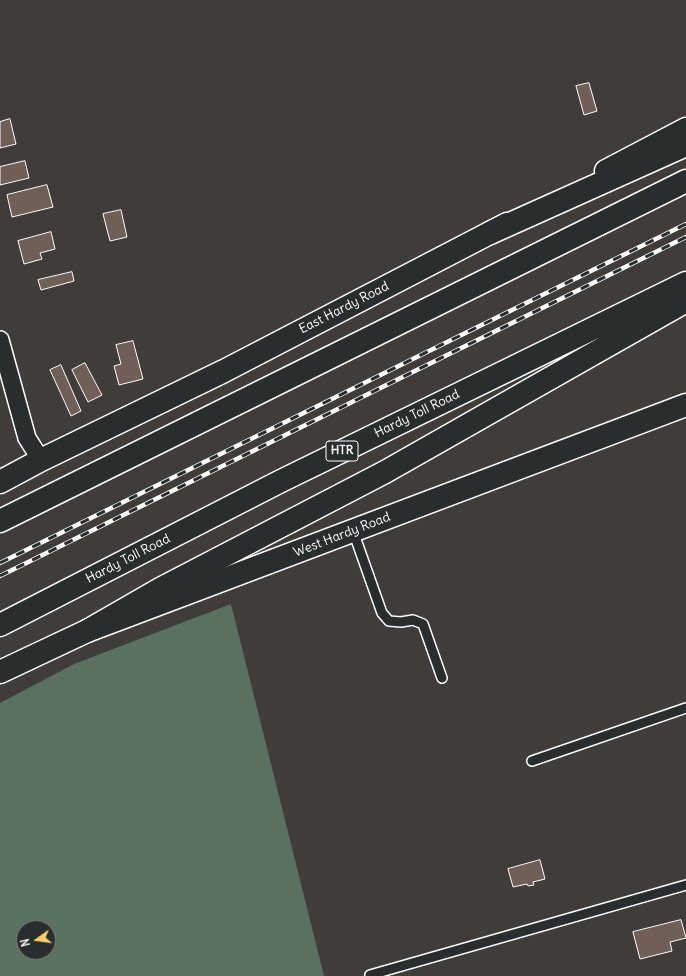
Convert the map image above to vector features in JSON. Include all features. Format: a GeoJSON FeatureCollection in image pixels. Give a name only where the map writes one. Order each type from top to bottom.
{"type":"FeatureCollection","features":[{"type":"Feature","properties":{"kind":"main road","name":"East Hardy Road"},"geometry":{"type":"LineString","coordinates":[[0,482],[41,460],[224,371],[686,129]]}},
{"type":"Feature","properties":{"kind":"main road"},"geometry":{"type":"LineString","coordinates":[[490,233],[686,145]]}},
{"type":"Feature","properties":{"kind":"main road"},"geometry":{"type":"LineString","coordinates":[[0,521],[686,181]]}},
{"type":"Feature","properties":{"kind":"main road","name":"Hardy Toll Road"},"geometry":{"type":"LineString","coordinates":[[0,624],[281,481],[686,283]]}},
{"type":"Feature","properties":{"kind":"main road"},"geometry":{"type":"LineString","coordinates":[[87,632],[160,589],[385,472],[686,301]]}},
{"type":"Feature","properties":{"kind":"main road","name":"West Hardy Road"},"geometry":{"type":"LineString","coordinates":[[0,672],[87,632],[686,405]]}},
{"type":"Feature","properties":{"kind":"street"},"geometry":{"type":"LineString","coordinates":[[0,340],[27,438],[41,460]]}},
{"type":"Feature","properties":{"kind":"lane"},"geometry":{"type":"LineString","coordinates":[[353,531],[382,613],[389,621],[401,622],[413,620],[423,624],[442,678]]}},
{"type":"Feature","properties":{"kind":"lane"},"geometry":{"type":"LineString","coordinates":[[532,761],[686,708]]}},
{"type":"Feature","properties":{"kind":"lane"},"geometry":{"type":"LineString","coordinates":[[370,976],[686,885]]}},
{"type":"Feature","properties":{"kind":"green space"},"geometry":{"type":"Polygon","coordinates":[[[231,604],[324,976],[0,976],[0,703],[74,664],[231,604]]]}},
{"type":"Feature","properties":{"kind":"building"},"geometry":{"type":"Polygon","coordinates":[[[589,83],[597,111],[584,115],[576,86],[589,83]]]}},
{"type":"Feature","properties":{"kind":"building"},"geometry":{"type":"Polygon","coordinates":[[[10,119],[16,144],[0,148],[0,122],[10,119]]]}},
{"type":"Feature","properties":{"kind":"building"},"geometry":{"type":"Polygon","coordinates":[[[25,161],[29,178],[0,185],[0,167],[25,161]]]}},
{"type":"Feature","properties":{"kind":"building"},"geometry":{"type":"Polygon","coordinates":[[[47,185],[53,207],[12,217],[7,195],[47,185]]]}},
{"type":"Feature","properties":{"kind":"building"},"geometry":{"type":"Polygon","coordinates":[[[121,210],[127,237],[110,241],[103,214],[121,210]]]}},
{"type":"Feature","properties":{"kind":"building"},"geometry":{"type":"Polygon","coordinates":[[[51,232],[55,249],[40,253],[42,259],[24,264],[18,241],[51,232]]]}},
{"type":"Feature","properties":{"kind":"building"},"geometry":{"type":"Polygon","coordinates":[[[72,272],[74,281],[41,290],[38,280],[72,272]]]}},
{"type":"Feature","properties":{"kind":"building"},"geometry":{"type":"Polygon","coordinates":[[[133,341],[143,379],[119,385],[114,366],[121,364],[116,345],[133,341]]]}},
{"type":"Feature","properties":{"kind":"building"},"geometry":{"type":"Polygon","coordinates":[[[85,363],[102,395],[88,402],[72,370],[85,363]]]}},
{"type":"Feature","properties":{"kind":"building"},"geometry":{"type":"Polygon","coordinates":[[[61,365],[81,411],[71,416],[50,370],[61,365]]]}},
{"type":"Feature","properties":{"kind":"building"},"geometry":{"type":"Polygon","coordinates":[[[540,860],[545,879],[533,882],[534,885],[528,886],[527,884],[513,887],[508,869],[540,860]]]}},
{"type":"Feature","properties":{"kind":"building"},"geometry":{"type":"Polygon","coordinates":[[[681,920],[686,938],[670,942],[672,951],[640,959],[633,932],[681,920]]]}},
{"type":"Feature","properties":{"kind":"railway"},"geometry":{"type":"LineString","coordinates":[[0,563],[686,224]]}},
{"type":"Feature","properties":{"kind":"railway"},"geometry":{"type":"LineString","coordinates":[[0,576],[686,237]]}}]}
